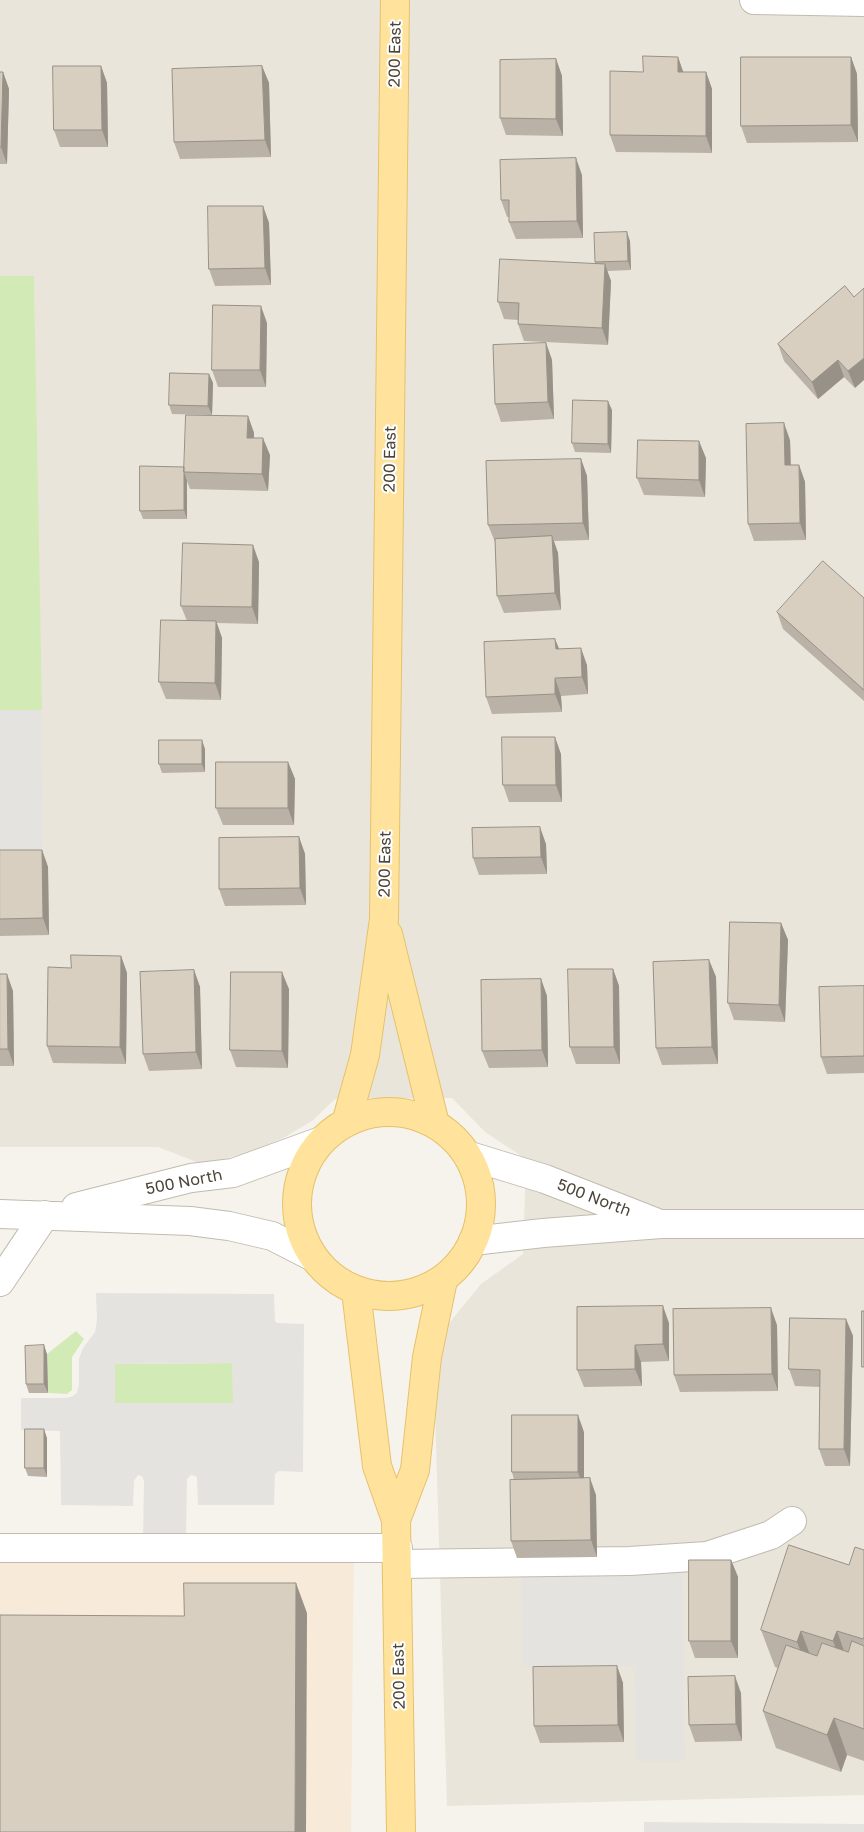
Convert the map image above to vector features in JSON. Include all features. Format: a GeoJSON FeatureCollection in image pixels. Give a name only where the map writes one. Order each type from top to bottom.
{"type":"FeatureCollection","features":[{"type":"Feature","properties":{"kind":"main road","name":"200 East"},"geometry":{"type":"LineString","coordinates":[[346,1123],[365,1055],[384,919],[395,0]]}},
{"type":"Feature","properties":{"kind":"main road","name":"200 East"},"geometry":{"type":"LineString","coordinates":[[384,919],[435,1124]]}},
{"type":"Feature","properties":{"kind":"main road"},"geometry":{"type":"LineString","coordinates":[[374,1113],[406,1114],[435,1124],[459,1143],[470,1156],[482,1200],[478,1230],[465,1258],[443,1280],[416,1293],[386,1297],[356,1291],[330,1276],[311,1256],[298,1226],[296,1196],[304,1166],[321,1142],[346,1123],[374,1113]]}},
{"type":"Feature","properties":{"kind":"main road","name":"200 East"},"geometry":{"type":"LineString","coordinates":[[396,1520],[415,1470],[427,1358],[443,1280]]}},
{"type":"Feature","properties":{"kind":"main road","name":"200 East"},"geometry":{"type":"LineString","coordinates":[[356,1291],[378,1466],[396,1520],[401,1832]]}},
{"type":"Feature","properties":{"kind":"street"},"geometry":{"type":"LineString","coordinates":[[754,0],[864,2]]}},
{"type":"Feature","properties":{"kind":"street","name":"500 North"},"geometry":{"type":"LineString","coordinates":[[45,1215],[191,1178],[233,1173],[321,1142]]}},
{"type":"Feature","properties":{"kind":"street","name":"500 North"},"geometry":{"type":"LineString","coordinates":[[470,1156],[545,1179],[661,1224]]}},
{"type":"Feature","properties":{"kind":"street","name":"500 North"},"geometry":{"type":"LineString","coordinates":[[0,1214],[190,1221],[229,1226],[272,1236],[311,1256]]}},
{"type":"Feature","properties":{"kind":"street"},"geometry":{"type":"LineString","coordinates":[[0,1282],[45,1215]]}},
{"type":"Feature","properties":{"kind":"street","name":"500 North"},"geometry":{"type":"LineString","coordinates":[[473,1241],[544,1233],[661,1224],[864,1224]]}},
{"type":"Feature","properties":{"kind":"street"},"geometry":{"type":"LineString","coordinates":[[0,1548],[630,1561],[707,1556],[771,1535],[792,1521]]}},
{"type":"Feature","properties":{"kind":"shaded area"},"geometry":{"type":"Polygon","coordinates":[[[0,0],[864,0],[864,1795],[447,1806],[434,1378],[446,1327],[481,1284],[523,1254],[526,1159],[485,1132],[452,1098],[335,1099],[312,1121],[283,1138],[248,1153],[202,1164],[158,1147],[0,1147],[0,862],[43,861],[34,277],[0,276],[0,0]]]}},
{"type":"Feature","properties":{"kind":"shaded area"},"geometry":{"type":"Polygon","coordinates":[[[0,710],[42,710],[43,861],[0,862],[0,710]]]}},
{"type":"Feature","properties":{"kind":"shaded area"},"geometry":{"type":"Polygon","coordinates":[[[96,1293],[274,1294],[275,1321],[277,1323],[304,1324],[303,1472],[279,1471],[275,1474],[274,1505],[198,1505],[197,1479],[196,1476],[191,1475],[187,1479],[186,1536],[143,1538],[144,1481],[142,1476],[138,1475],[134,1481],[133,1506],[61,1505],[60,1431],[21,1430],[21,1398],[64,1398],[71,1397],[77,1393],[79,1359],[83,1348],[95,1332],[97,1320],[96,1293]],[[232,1363],[115,1364],[115,1403],[233,1403],[232,1363]]]}},
{"type":"Feature","properties":{"kind":"shaded area"},"geometry":{"type":"Polygon","coordinates":[[[0,1538],[354,1538],[351,1832],[0,1832],[0,1538]]]}},
{"type":"Feature","properties":{"kind":"shaded area"},"geometry":{"type":"Polygon","coordinates":[[[683,1568],[685,1761],[636,1761],[635,1666],[522,1667],[521,1570],[683,1568]]]}},
{"type":"Feature","properties":{"kind":"shaded area"},"geometry":{"type":"Polygon","coordinates":[[[644,1822],[864,1824],[864,1832],[644,1832],[644,1822]]]}},
{"type":"Feature","properties":{"kind":"green space"},"geometry":{"type":"Polygon","coordinates":[[[0,276],[34,276],[42,710],[0,710],[0,276]]]}},
{"type":"Feature","properties":{"kind":"green space"},"geometry":{"type":"Polygon","coordinates":[[[76,1331],[84,1339],[72,1357],[72,1390],[67,1394],[48,1393],[47,1354],[76,1331]]]}},
{"type":"Feature","properties":{"kind":"green space"},"geometry":{"type":"Polygon","coordinates":[[[233,1363],[233,1403],[115,1403],[115,1364],[233,1363]]]}},
{"type":"Feature","properties":{"kind":"building"},"geometry":{"type":"Polygon","coordinates":[[[643,56],[678,57],[678,72],[706,72],[706,136],[610,135],[610,71],[643,72],[643,56]]]}},
{"type":"Feature","properties":{"kind":"building"},"geometry":{"type":"Polygon","coordinates":[[[741,57],[851,57],[851,125],[741,126],[741,57]]]}},
{"type":"Feature","properties":{"kind":"building"},"geometry":{"type":"Polygon","coordinates":[[[556,59],[556,119],[500,118],[500,60],[556,59]]]}},
{"type":"Feature","properties":{"kind":"building"},"geometry":{"type":"Polygon","coordinates":[[[53,66],[101,66],[102,130],[54,130],[53,66]]]}},
{"type":"Feature","properties":{"kind":"building"},"geometry":{"type":"Polygon","coordinates":[[[262,66],[265,140],[174,142],[172,69],[262,66]]]}},
{"type":"Feature","properties":{"kind":"building"},"geometry":{"type":"Polygon","coordinates":[[[0,72],[3,72],[1,147],[0,147],[0,72]]]}},
{"type":"Feature","properties":{"kind":"building"},"geometry":{"type":"Polygon","coordinates":[[[576,158],[577,221],[509,222],[509,200],[501,200],[500,160],[576,158]]]}},
{"type":"Feature","properties":{"kind":"building"},"geometry":{"type":"Polygon","coordinates":[[[208,206],[263,206],[265,268],[209,269],[208,206]]]}},
{"type":"Feature","properties":{"kind":"building"},"geometry":{"type":"Polygon","coordinates":[[[627,232],[628,261],[595,262],[594,233],[627,232]]]}},
{"type":"Feature","properties":{"kind":"building"},"geometry":{"type":"Polygon","coordinates":[[[500,259],[605,264],[602,328],[518,324],[519,303],[498,302],[500,259]]]}},
{"type":"Feature","properties":{"kind":"building"},"geometry":{"type":"Polygon","coordinates":[[[845,286],[854,297],[864,288],[864,358],[848,371],[838,360],[812,382],[778,344],[845,286]]]}},
{"type":"Feature","properties":{"kind":"building"},"geometry":{"type":"Polygon","coordinates":[[[213,305],[261,306],[260,370],[212,370],[213,305]]]}},
{"type":"Feature","properties":{"kind":"building"},"geometry":{"type":"Polygon","coordinates":[[[546,343],[548,402],[495,404],[493,345],[546,343]]]}},
{"type":"Feature","properties":{"kind":"building"},"geometry":{"type":"Polygon","coordinates":[[[170,373],[209,374],[208,406],[169,405],[170,373]]]}},
{"type":"Feature","properties":{"kind":"building"},"geometry":{"type":"Polygon","coordinates":[[[573,400],[608,401],[608,444],[572,443],[573,400]]]}},
{"type":"Feature","properties":{"kind":"building"},"geometry":{"type":"Polygon","coordinates":[[[186,415],[248,416],[247,438],[263,438],[262,474],[184,472],[186,415]]]}},
{"type":"Feature","properties":{"kind":"building"},"geometry":{"type":"Polygon","coordinates":[[[784,423],[785,465],[799,465],[800,523],[748,524],[746,424],[784,423]]]}},
{"type":"Feature","properties":{"kind":"building"},"geometry":{"type":"Polygon","coordinates":[[[638,440],[699,441],[699,480],[637,478],[638,440]]]}},
{"type":"Feature","properties":{"kind":"building"},"geometry":{"type":"Polygon","coordinates":[[[581,459],[583,523],[488,525],[486,461],[581,459]]]}},
{"type":"Feature","properties":{"kind":"building"},"geometry":{"type":"Polygon","coordinates":[[[140,466],[184,467],[184,510],[140,511],[140,466]]]}},
{"type":"Feature","properties":{"kind":"building"},"geometry":{"type":"Polygon","coordinates":[[[552,536],[555,593],[497,596],[495,539],[552,536]]]}},
{"type":"Feature","properties":{"kind":"building"},"geometry":{"type":"Polygon","coordinates":[[[183,543],[253,545],[252,607],[181,606],[183,543]]]}},
{"type":"Feature","properties":{"kind":"building"},"geometry":{"type":"Polygon","coordinates":[[[823,561],[864,598],[864,690],[777,612],[823,561]]]}},
{"type":"Feature","properties":{"kind":"building"},"geometry":{"type":"Polygon","coordinates":[[[161,620],[216,621],[215,683],[159,682],[161,620]]]}},
{"type":"Feature","properties":{"kind":"building"},"geometry":{"type":"Polygon","coordinates":[[[555,639],[556,649],[581,648],[582,677],[555,678],[555,694],[486,697],[484,642],[555,639]]]}},
{"type":"Feature","properties":{"kind":"building"},"geometry":{"type":"Polygon","coordinates":[[[502,737],[555,737],[556,785],[503,785],[502,737]]]}},
{"type":"Feature","properties":{"kind":"building"},"geometry":{"type":"Polygon","coordinates":[[[159,740],[202,740],[202,764],[159,764],[159,740]]]}},
{"type":"Feature","properties":{"kind":"building"},"geometry":{"type":"Polygon","coordinates":[[[216,762],[288,762],[288,808],[216,808],[216,762]]]}},
{"type":"Feature","properties":{"kind":"building"},"geometry":{"type":"Polygon","coordinates":[[[540,827],[541,857],[473,858],[472,828],[540,827]]]}},
{"type":"Feature","properties":{"kind":"building"},"geometry":{"type":"Polygon","coordinates":[[[299,837],[300,888],[219,889],[219,838],[299,837]]]}},
{"type":"Feature","properties":{"kind":"building"},"geometry":{"type":"Polygon","coordinates":[[[0,850],[42,850],[43,918],[0,919],[0,850]]]}},
{"type":"Feature","properties":{"kind":"building"},"geometry":{"type":"Polygon","coordinates":[[[730,922],[781,923],[779,1005],[728,1003],[730,922]]]}},
{"type":"Feature","properties":{"kind":"building"},"geometry":{"type":"Polygon","coordinates":[[[71,955],[121,956],[120,1047],[47,1046],[48,967],[71,968],[71,955]]]}},
{"type":"Feature","properties":{"kind":"building"},"geometry":{"type":"Polygon","coordinates":[[[709,960],[712,1047],[656,1048],[653,962],[709,960]]]}},
{"type":"Feature","properties":{"kind":"building"},"geometry":{"type":"Polygon","coordinates":[[[568,969],[613,969],[614,1047],[570,1047],[568,969]]]}},
{"type":"Feature","properties":{"kind":"building"},"geometry":{"type":"Polygon","coordinates":[[[194,970],[196,1052],[143,1054],[140,972],[194,970]]]}},
{"type":"Feature","properties":{"kind":"building"},"geometry":{"type":"Polygon","coordinates":[[[231,972],[282,972],[282,1051],[230,1050],[231,972]]]}},
{"type":"Feature","properties":{"kind":"building"},"geometry":{"type":"Polygon","coordinates":[[[0,974],[7,974],[8,1049],[0,1049],[0,974]]]}},
{"type":"Feature","properties":{"kind":"building"},"geometry":{"type":"Polygon","coordinates":[[[541,979],[542,1050],[482,1051],[481,980],[541,979]]]}},
{"type":"Feature","properties":{"kind":"building"},"geometry":{"type":"Polygon","coordinates":[[[864,986],[864,1056],[821,1057],[819,987],[864,986]]]}},
{"type":"Feature","properties":{"kind":"building"},"geometry":{"type":"Polygon","coordinates":[[[663,1306],[663,1344],[635,1345],[635,1369],[577,1370],[577,1307],[663,1306]]]}},
{"type":"Feature","properties":{"kind":"building"},"geometry":{"type":"Polygon","coordinates":[[[771,1308],[772,1374],[674,1375],[673,1309],[771,1308]]]}},
{"type":"Feature","properties":{"kind":"building"},"geometry":{"type":"Polygon","coordinates":[[[862,1311],[864,1311],[864,1367],[862,1367],[862,1311]]]}},
{"type":"Feature","properties":{"kind":"building"},"geometry":{"type":"Polygon","coordinates":[[[790,1318],[846,1319],[844,1449],[819,1449],[820,1370],[789,1369],[790,1318]]]}},
{"type":"Feature","properties":{"kind":"building"},"geometry":{"type":"Polygon","coordinates":[[[44,1345],[44,1384],[26,1384],[25,1346],[44,1345]]]}},
{"type":"Feature","properties":{"kind":"building"},"geometry":{"type":"Polygon","coordinates":[[[512,1415],[578,1415],[578,1472],[512,1472],[512,1415]]]}},
{"type":"Feature","properties":{"kind":"building"},"geometry":{"type":"Polygon","coordinates":[[[25,1429],[44,1429],[44,1468],[25,1468],[25,1429]]]}},
{"type":"Feature","properties":{"kind":"building"},"geometry":{"type":"Polygon","coordinates":[[[590,1478],[591,1540],[511,1541],[510,1480],[590,1478]]]}},
{"type":"Feature","properties":{"kind":"building"},"geometry":{"type":"Polygon","coordinates":[[[789,1545],[849,1565],[855,1547],[864,1550],[863,1639],[837,1631],[833,1641],[801,1631],[797,1642],[761,1630],[789,1545]]]}},
{"type":"Feature","properties":{"kind":"building"},"geometry":{"type":"Polygon","coordinates":[[[689,1560],[731,1560],[731,1641],[689,1641],[689,1560]]]}},
{"type":"Feature","properties":{"kind":"building"},"geometry":{"type":"Polygon","coordinates":[[[184,1583],[296,1583],[295,1832],[0,1832],[0,1615],[184,1616],[184,1583]]]}},
{"type":"Feature","properties":{"kind":"building"},"geometry":{"type":"Polygon","coordinates":[[[852,1641],[864,1646],[864,1729],[834,1718],[827,1735],[763,1711],[786,1645],[817,1656],[822,1643],[848,1652],[852,1641]]]}},
{"type":"Feature","properties":{"kind":"building"},"geometry":{"type":"Polygon","coordinates":[[[617,1666],[618,1725],[534,1726],[533,1667],[617,1666]]]}},
{"type":"Feature","properties":{"kind":"building"},"geometry":{"type":"Polygon","coordinates":[[[735,1676],[736,1724],[689,1725],[688,1677],[735,1676]]]}}]}
